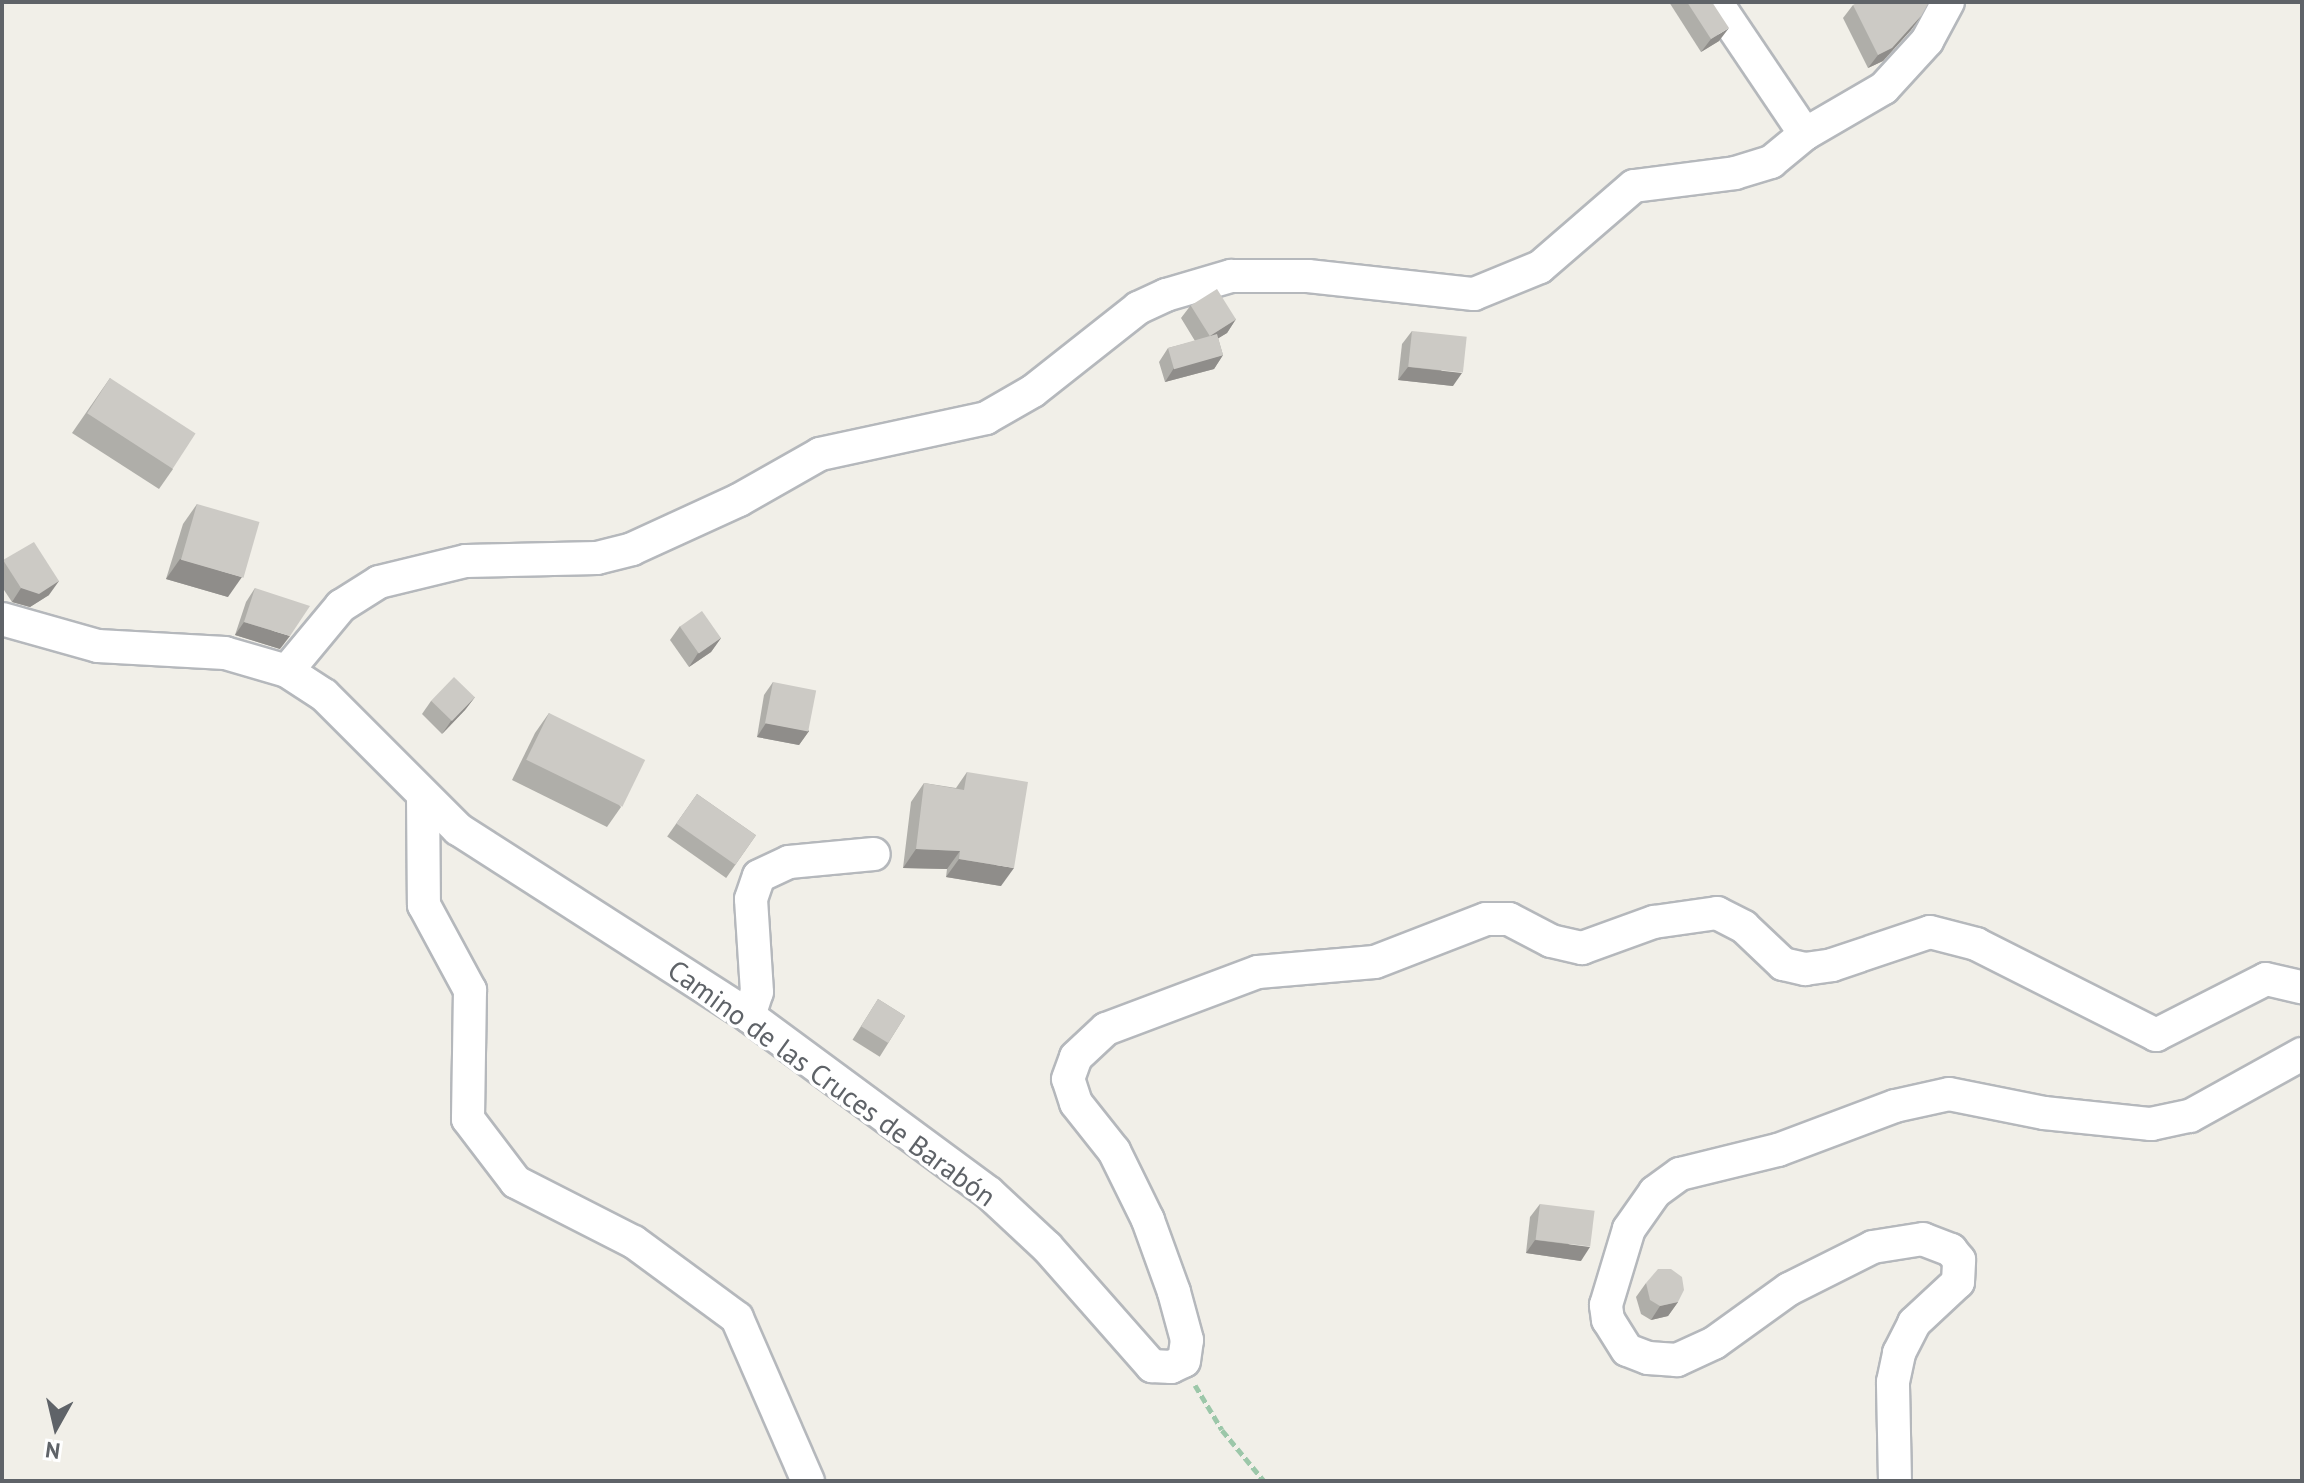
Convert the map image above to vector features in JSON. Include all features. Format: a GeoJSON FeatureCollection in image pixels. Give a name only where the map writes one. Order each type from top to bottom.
{"type":"FeatureCollection","features":[{"type":"Feature","properties":{"kind":"street"},"geometry":{"type":"LineString","coordinates":[[1716,2],[1805,134]]}},
{"type":"Feature","properties":{"kind":"street"},"geometry":{"type":"LineString","coordinates":[[287,671],[341,606],[379,582],[466,561],[597,558],[632,549],[739,500],[820,454],[986,418],[1033,391],[1138,308],[1166,295],[1231,276],[1293,276],[1474,294],[1540,267],[1634,186],[1735,173],[1771,162],[1805,134],[1884,88],[1927,41],[1948,2]]}},
{"type":"Feature","properties":{"kind":"street","name":"Camino de las Cruces de Barabón"},"geometry":{"type":"LineString","coordinates":[[2,619],[98,646],[225,653],[287,671],[356,723],[458,829],[749,1016],[989,1193],[1047,1247],[1152,1366],[1171,1367],[1184,1361]]}},
{"type":"Feature","properties":{"kind":"street"},"geometry":{"type":"LineString","coordinates":[[423,796],[424,905],[470,990],[468,1119],[516,1182],[634,1242],[737,1318],[808,1481]]}},
{"type":"Feature","properties":{"kind":"street"},"geometry":{"type":"LineString","coordinates":[[749,1016],[757,992],[751,899],[759,876],[789,862],[874,854]]}},
{"type":"Feature","properties":{"kind":"street"},"geometry":{"type":"LineString","coordinates":[[1184,1361],[1187,1340],[1148,1220],[1114,1151],[1076,1103],[1068,1079],[1076,1057],[1106,1029],[1258,972],[1375,962],[1486,919],[1509,919],[1551,941],[1582,948],[1654,922],[1717,913],[1744,927],[1783,964],[1805,969],[1845,961],[1930,932],[1976,944],[2156,1035],[2266,979],[2302,987]]}},
{"type":"Feature","properties":{"kind":"street"},"geometry":{"type":"LineString","coordinates":[[1895,1481],[1893,1382],[1899,1353],[1914,1323],[1958,1282],[1959,1260],[1951,1250],[1923,1239],[1873,1247],[1789,1289],[1714,1343],[1677,1360],[1648,1358],[1627,1350],[1608,1320],[1606,1305],[1617,1256],[1655,1192],[1680,1174],[1778,1150],[1895,1106],[1949,1094],[2044,1113],[2151,1124],[2190,1116],[2302,1054]]}},
{"type":"Feature","properties":{"kind":"path"},"geometry":{"type":"LineString","coordinates":[[1184,1361],[1222,1430],[1264,1481]]}},
{"type":"Feature","properties":{"kind":"building"},"geometry":{"type":"Polygon","coordinates":[[[1687,2],[1712,2],[1729,28],[1711,39],[1687,2]]]}},
{"type":"Feature","properties":{"kind":"building"},"geometry":{"type":"Polygon","coordinates":[[[1858,2],[1929,2],[1921,16],[1892,48],[1878,55],[1853,5],[1858,2]]]}},
{"type":"Feature","properties":{"kind":"building"},"geometry":{"type":"Polygon","coordinates":[[[1217,289],[1236,320],[1210,336],[1191,305],[1217,289]]]}},
{"type":"Feature","properties":{"kind":"building"},"geometry":{"type":"Polygon","coordinates":[[[1412,331],[1467,337],[1463,373],[1408,367],[1412,331]]]}},
{"type":"Feature","properties":{"kind":"building"},"geometry":{"type":"Polygon","coordinates":[[[1217,334],[1223,355],[1174,369],[1168,348],[1217,334]]]}},
{"type":"Feature","properties":{"kind":"building"},"geometry":{"type":"Polygon","coordinates":[[[110,378],[196,434],[173,469],[87,413],[110,378]]]}},
{"type":"Feature","properties":{"kind":"building"},"geometry":{"type":"Polygon","coordinates":[[[197,504],[259,522],[243,578],[181,560],[197,504]]]}},
{"type":"Feature","properties":{"kind":"building"},"geometry":{"type":"Polygon","coordinates":[[[34,542],[59,581],[39,594],[21,588],[3,560],[34,542]]]}},
{"type":"Feature","properties":{"kind":"building"},"geometry":{"type":"Polygon","coordinates":[[[255,588],[310,606],[290,636],[244,622],[255,588]]]}},
{"type":"Feature","properties":{"kind":"building"},"geometry":{"type":"Polygon","coordinates":[[[702,611],[721,638],[699,654],[680,626],[702,611]]]}},
{"type":"Feature","properties":{"kind":"building"},"geometry":{"type":"Polygon","coordinates":[[[454,677],[475,697],[452,721],[431,701],[454,677]]]}},
{"type":"Feature","properties":{"kind":"building"},"geometry":{"type":"Polygon","coordinates":[[[773,682],[816,690],[808,732],[765,723],[773,682]]]}},
{"type":"Feature","properties":{"kind":"building"},"geometry":{"type":"Polygon","coordinates":[[[549,713],[645,760],[622,807],[526,760],[549,713]]]}},
{"type":"Feature","properties":{"kind":"building"},"geometry":{"type":"Polygon","coordinates":[[[967,772],[1028,782],[1014,868],[959,859],[960,851],[916,849],[924,783],[964,790],[967,772]]]}},
{"type":"Feature","properties":{"kind":"building"},"geometry":{"type":"Polygon","coordinates":[[[697,794],[756,835],[735,865],[676,823],[697,794]]]}},
{"type":"Feature","properties":{"kind":"building"},"geometry":{"type":"Polygon","coordinates":[[[878,999],[905,1016],[888,1043],[861,1026],[878,999]]]}},
{"type":"Feature","properties":{"kind":"building"},"geometry":{"type":"Polygon","coordinates":[[[1540,1204],[1595,1211],[1590,1246],[1536,1240],[1540,1204]]]}},
{"type":"Feature","properties":{"kind":"building"},"geometry":{"type":"Polygon","coordinates":[[[1658,1269],[1671,1269],[1682,1277],[1684,1290],[1678,1302],[1660,1306],[1650,1300],[1646,1283],[1658,1269]]]}}]}
